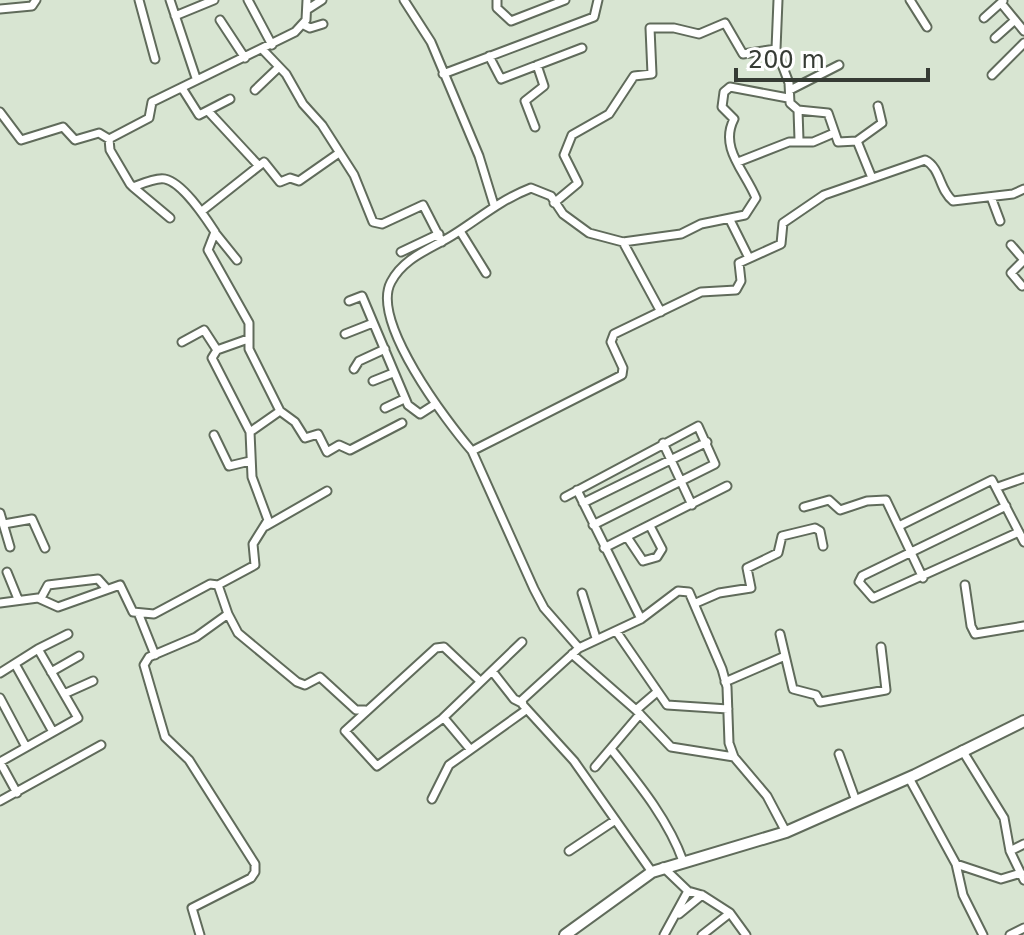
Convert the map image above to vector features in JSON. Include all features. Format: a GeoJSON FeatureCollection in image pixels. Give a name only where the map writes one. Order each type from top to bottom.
{"type":"FeatureCollection","features":[{"type":"Feature","properties":{"kind":"street"},"geometry":{"type":"LineString","coordinates":[[0,9],[32,6],[36,0]]}},
{"type":"Feature","properties":{"kind":"street"},"geometry":{"type":"LineString","coordinates":[[139,0],[155,59]]}},
{"type":"Feature","properties":{"kind":"street"},"geometry":{"type":"LineString","coordinates":[[170,0],[196,78]]}},
{"type":"Feature","properties":{"kind":"street"},"geometry":{"type":"LineString","coordinates":[[175,16],[214,0]]}},
{"type":"Feature","properties":{"kind":"street"},"geometry":{"type":"LineString","coordinates":[[248,0],[272,45]]}},
{"type":"Feature","properties":{"kind":"street"},"geometry":{"type":"LineString","coordinates":[[109,139],[149,118],[150,103],[196,78],[263,50],[304,25],[307,0]]}},
{"type":"Feature","properties":{"kind":"street"},"geometry":{"type":"LineString","coordinates":[[308,9],[322,0]]}},
{"type":"Feature","properties":{"kind":"street"},"geometry":{"type":"LineString","coordinates":[[404,0],[423,25],[479,156],[494,205]]}},
{"type":"Feature","properties":{"kind":"street"},"geometry":{"type":"LineString","coordinates":[[497,0],[497,8],[511,21],[565,0]]}},
{"type":"Feature","properties":{"kind":"street"},"geometry":{"type":"LineString","coordinates":[[443,74],[594,17],[598,0]]}},
{"type":"Feature","properties":{"kind":"street"},"geometry":{"type":"LineString","coordinates":[[778,0],[776,49],[789,94],[798,110],[799,140]]}},
{"type":"Feature","properties":{"kind":"street"},"geometry":{"type":"LineString","coordinates":[[914,1],[927,27]]}},
{"type":"Feature","properties":{"kind":"street"},"geometry":{"type":"LineString","coordinates":[[984,18],[1002,2],[1024,31]]}},
{"type":"Feature","properties":{"kind":"street"},"geometry":{"type":"LineString","coordinates":[[220,20],[245,58]]}},
{"type":"Feature","properties":{"kind":"street"},"geometry":{"type":"LineString","coordinates":[[995,38],[1015,20]]}},
{"type":"Feature","properties":{"kind":"street"},"geometry":{"type":"LineString","coordinates":[[554,203],[578,183],[564,155],[574,133],[609,114],[634,76],[652,74],[651,28],[683,29],[699,34],[725,23],[742,54],[776,49]]}},
{"type":"Feature","properties":{"kind":"street"},"geometry":{"type":"LineString","coordinates":[[304,25],[310,28],[323,24]]}},
{"type":"Feature","properties":{"kind":"street"},"geometry":{"type":"LineString","coordinates":[[992,75],[1024,43]]}},
{"type":"Feature","properties":{"kind":"street"},"geometry":{"type":"LineString","coordinates":[[489,56],[501,79],[582,48]]}},
{"type":"Feature","properties":{"kind":"street"},"geometry":{"type":"LineString","coordinates":[[263,50],[279,67],[354,175],[373,222],[382,224],[421,206],[427,208],[441,238]]}},
{"type":"Feature","properties":{"kind":"street"},"geometry":{"type":"LineString","coordinates":[[535,127],[525,101],[544,88],[537,65]]}},
{"type":"Feature","properties":{"kind":"street"},"geometry":{"type":"LineString","coordinates":[[401,252],[460,231],[494,205],[531,188],[551,196],[554,203],[598,238],[623,242],[681,234],[701,224],[730,220],[748,213],[756,198],[738,162],[732,158],[729,132],[734,118],[721,106],[726,89],[789,94],[839,65]]}},
{"type":"Feature","properties":{"kind":"street"},"geometry":{"type":"LineString","coordinates":[[255,90],[279,67]]}},
{"type":"Feature","properties":{"kind":"street"},"geometry":{"type":"LineString","coordinates":[[182,88],[198,115],[230,99]]}},
{"type":"Feature","properties":{"kind":"street"},"geometry":{"type":"LineString","coordinates":[[798,110],[827,113],[839,143],[857,141],[882,123],[878,106]]}},
{"type":"Feature","properties":{"kind":"street"},"geometry":{"type":"LineString","coordinates":[[208,111],[259,166]]}},
{"type":"Feature","properties":{"kind":"street"},"geometry":{"type":"LineString","coordinates":[[0,112],[21,140],[63,127],[75,140],[99,133],[109,139]]}},
{"type":"Feature","properties":{"kind":"street"},"geometry":{"type":"LineString","coordinates":[[738,162],[799,140],[815,141],[834,133]]}},
{"type":"Feature","properties":{"kind":"street"},"geometry":{"type":"LineString","coordinates":[[109,139],[110,150],[133,187],[170,218]]}},
{"type":"Feature","properties":{"kind":"street"},"geometry":{"type":"LineString","coordinates":[[857,141],[872,178]]}},
{"type":"Feature","properties":{"kind":"street"},"geometry":{"type":"LineString","coordinates":[[202,211],[266,163],[280,182],[290,178],[299,181],[339,153]]}},
{"type":"Feature","properties":{"kind":"street"},"geometry":{"type":"LineString","coordinates":[[472,451],[620,376],[623,370],[611,342],[612,336],[705,291],[736,290],[741,281],[738,265],[783,243],[782,225],[786,220],[824,195],[925,160],[932,164],[949,199],[958,201],[991,197],[1024,189]]}},
{"type":"Feature","properties":{"kind":"street"},"geometry":{"type":"LineString","coordinates":[[133,187],[164,178],[202,211],[237,260]]}},
{"type":"Feature","properties":{"kind":"street"},"geometry":{"type":"LineString","coordinates":[[991,197],[1000,221]]}},
{"type":"Feature","properties":{"kind":"street"},"geometry":{"type":"LineString","coordinates":[[389,225],[427,208]]}},
{"type":"Feature","properties":{"kind":"street"},"geometry":{"type":"LineString","coordinates":[[730,220],[749,258]]}},
{"type":"Feature","properties":{"kind":"street"},"geometry":{"type":"LineString","coordinates":[[460,231],[486,273]]}},
{"type":"Feature","properties":{"kind":"street"},"geometry":{"type":"LineString","coordinates":[[216,234],[208,250],[249,323],[248,339],[252,355],[280,411],[295,422],[305,438],[318,434],[326,452],[339,445],[350,450],[402,423]]}},
{"type":"Feature","properties":{"kind":"street"},"geometry":{"type":"LineString","coordinates":[[441,238],[402,265],[387,292],[395,327],[417,378],[434,405],[472,451],[544,608],[579,648]]}},
{"type":"Feature","properties":{"kind":"street"},"geometry":{"type":"LineString","coordinates":[[623,242],[661,312]]}},
{"type":"Feature","properties":{"kind":"street"},"geometry":{"type":"LineString","coordinates":[[1011,245],[1024,260],[1011,273],[1022,286]]}},
{"type":"Feature","properties":{"kind":"street"},"geometry":{"type":"LineString","coordinates":[[349,301],[362,296],[404,399],[420,414],[434,405]]}},
{"type":"Feature","properties":{"kind":"street"},"geometry":{"type":"LineString","coordinates":[[345,334],[373,323]]}},
{"type":"Feature","properties":{"kind":"street"},"geometry":{"type":"LineString","coordinates":[[182,342],[205,331],[217,350]]}},
{"type":"Feature","properties":{"kind":"street"},"geometry":{"type":"LineString","coordinates":[[0,603],[41,598],[58,607],[122,586],[133,612],[139,615],[154,614],[210,584],[218,585],[255,565],[252,546],[268,518],[257,496],[250,461],[250,432],[212,356],[217,350],[248,339]]}},
{"type":"Feature","properties":{"kind":"street"},"geometry":{"type":"LineString","coordinates":[[354,369],[359,361],[385,349]]}},
{"type":"Feature","properties":{"kind":"street"},"geometry":{"type":"LineString","coordinates":[[373,381],[393,373]]}},
{"type":"Feature","properties":{"kind":"street"},"geometry":{"type":"LineString","coordinates":[[385,408],[404,399]]}},
{"type":"Feature","properties":{"kind":"street"},"geometry":{"type":"LineString","coordinates":[[250,432],[280,411]]}},
{"type":"Feature","properties":{"kind":"street"},"geometry":{"type":"LineString","coordinates":[[565,497],[696,425],[707,442],[715,464],[593,525]]}},
{"type":"Feature","properties":{"kind":"street"},"geometry":{"type":"LineString","coordinates":[[214,435],[229,466],[250,461]]}},
{"type":"Feature","properties":{"kind":"street"},"geometry":{"type":"LineString","coordinates":[[583,503],[707,442]]}},
{"type":"Feature","properties":{"kind":"street"},"geometry":{"type":"LineString","coordinates":[[663,443],[692,505]]}},
{"type":"Feature","properties":{"kind":"street"},"geometry":{"type":"LineString","coordinates":[[998,487],[1024,478]]}},
{"type":"Feature","properties":{"kind":"street"},"geometry":{"type":"LineString","coordinates":[[899,526],[993,480],[1024,542]]}},
{"type":"Feature","properties":{"kind":"street"},"geometry":{"type":"LineString","coordinates":[[604,548],[727,486]]}},
{"type":"Feature","properties":{"kind":"street"},"geometry":{"type":"LineString","coordinates":[[577,490],[641,619]]}},
{"type":"Feature","properties":{"kind":"street"},"geometry":{"type":"LineString","coordinates":[[264,527],[327,491]]}},
{"type":"Feature","properties":{"kind":"street"},"geometry":{"type":"LineString","coordinates":[[804,507],[829,500],[840,510],[867,501],[886,500],[923,578]]}},
{"type":"Feature","properties":{"kind":"street"},"geometry":{"type":"LineString","coordinates":[[1006,506],[859,578],[859,582],[871,598],[923,578],[1019,532]]}},
{"type":"Feature","properties":{"kind":"street"},"geometry":{"type":"LineString","coordinates":[[0,513],[10,547]]}},
{"type":"Feature","properties":{"kind":"street"},"geometry":{"type":"LineString","coordinates":[[4,524],[33,520],[45,548]]}},
{"type":"Feature","properties":{"kind":"street"},"geometry":{"type":"LineString","coordinates":[[627,537],[640,559],[655,558],[662,549],[650,526]]}},
{"type":"Feature","properties":{"kind":"street"},"geometry":{"type":"LineString","coordinates":[[696,603],[719,593],[751,588],[747,568],[778,553],[782,536],[815,528],[820,531],[823,546]]}},
{"type":"Feature","properties":{"kind":"street"},"geometry":{"type":"LineString","coordinates":[[7,572],[18,599]]}},
{"type":"Feature","properties":{"kind":"street"},"geometry":{"type":"LineString","coordinates":[[41,598],[48,585],[89,579],[98,579],[107,589]]}},
{"type":"Feature","properties":{"kind":"street"},"geometry":{"type":"LineString","coordinates":[[218,585],[238,633],[297,682],[305,685],[320,677],[356,710],[365,710]]}},
{"type":"Feature","properties":{"kind":"street"},"geometry":{"type":"LineString","coordinates":[[965,585],[975,634],[1024,626]]}},
{"type":"Feature","properties":{"kind":"street"},"geometry":{"type":"LineString","coordinates":[[432,799],[449,765],[524,707],[579,648],[641,619],[678,591],[689,592],[696,603],[725,682],[729,743],[734,757],[767,796],[786,832]]}},
{"type":"Feature","properties":{"kind":"street"},"geometry":{"type":"LineString","coordinates":[[582,593],[596,638]]}},
{"type":"Feature","properties":{"kind":"street"},"geometry":{"type":"LineString","coordinates":[[200,935],[192,908],[251,878],[255,869],[189,760],[162,731],[144,668],[147,659],[196,637],[228,614]]}},
{"type":"Feature","properties":{"kind":"street"},"geometry":{"type":"LineString","coordinates":[[139,615],[155,655]]}},
{"type":"Feature","properties":{"kind":"street"},"geometry":{"type":"LineString","coordinates":[[616,631],[667,705],[728,709]]}},
{"type":"Feature","properties":{"kind":"street"},"geometry":{"type":"LineString","coordinates":[[0,673],[68,634]]}},
{"type":"Feature","properties":{"kind":"street"},"geometry":{"type":"LineString","coordinates":[[780,634],[793,689],[816,695],[820,702],[886,690],[881,647]]}},
{"type":"Feature","properties":{"kind":"street"},"geometry":{"type":"LineString","coordinates":[[480,681],[452,652],[444,647],[436,648],[345,731],[377,766],[444,718],[522,642]]}},
{"type":"Feature","properties":{"kind":"street"},"geometry":{"type":"LineString","coordinates":[[17,793],[0,762],[78,718],[38,649]]}},
{"type":"Feature","properties":{"kind":"street"},"geometry":{"type":"LineString","coordinates":[[572,654],[638,712],[671,747],[734,757]]}},
{"type":"Feature","properties":{"kind":"street"},"geometry":{"type":"LineString","coordinates":[[51,672],[79,656]]}},
{"type":"Feature","properties":{"kind":"street"},"geometry":{"type":"LineString","coordinates":[[725,682],[785,656]]}},
{"type":"Feature","properties":{"kind":"street"},"geometry":{"type":"LineString","coordinates":[[15,664],[53,732]]}},
{"type":"Feature","properties":{"kind":"street"},"geometry":{"type":"LineString","coordinates":[[492,671],[514,699],[574,761],[614,821],[658,870],[677,880],[688,891],[702,895],[730,913],[746,935]]}},
{"type":"Feature","properties":{"kind":"street"},"geometry":{"type":"LineString","coordinates":[[64,694],[93,681]]}},
{"type":"Feature","properties":{"kind":"street"},"geometry":{"type":"LineString","coordinates":[[595,767],[657,692]]}},
{"type":"Feature","properties":{"kind":"street"},"geometry":{"type":"LineString","coordinates":[[0,698],[26,747]]}},
{"type":"Feature","properties":{"kind":"street"},"geometry":{"type":"LineString","coordinates":[[444,718],[470,749]]}},
{"type":"Feature","properties":{"kind":"street"},"geometry":{"type":"LineString","coordinates":[[565,935],[658,870],[786,832],[909,778],[1024,721]]}},
{"type":"Feature","properties":{"kind":"street"},"geometry":{"type":"LineString","coordinates":[[0,801],[101,745]]}},
{"type":"Feature","properties":{"kind":"street"},"geometry":{"type":"LineString","coordinates":[[611,749],[648,798],[679,862],[677,880]]}},
{"type":"Feature","properties":{"kind":"street"},"geometry":{"type":"LineString","coordinates":[[956,864],[1001,879],[1022,876],[1010,851],[1004,818],[962,750]]}},
{"type":"Feature","properties":{"kind":"street"},"geometry":{"type":"LineString","coordinates":[[839,754],[856,801]]}},
{"type":"Feature","properties":{"kind":"street"},"geometry":{"type":"LineString","coordinates":[[909,778],[956,864],[963,895],[983,935]]}},
{"type":"Feature","properties":{"kind":"street"},"geometry":{"type":"LineString","coordinates":[[569,851],[614,821]]}},
{"type":"Feature","properties":{"kind":"street"},"geometry":{"type":"LineString","coordinates":[[1010,851],[1024,844]]}},
{"type":"Feature","properties":{"kind":"street"},"geometry":{"type":"LineString","coordinates":[[668,933],[688,891]]}},
{"type":"Feature","properties":{"kind":"street"},"geometry":{"type":"LineString","coordinates":[[677,915],[702,895]]}},
{"type":"Feature","properties":{"kind":"street"},"geometry":{"type":"LineString","coordinates":[[702,935],[730,913]]}},
{"type":"Feature","properties":{"kind":"street"},"geometry":{"type":"LineString","coordinates":[[1010,935],[1024,928]]}}]}
